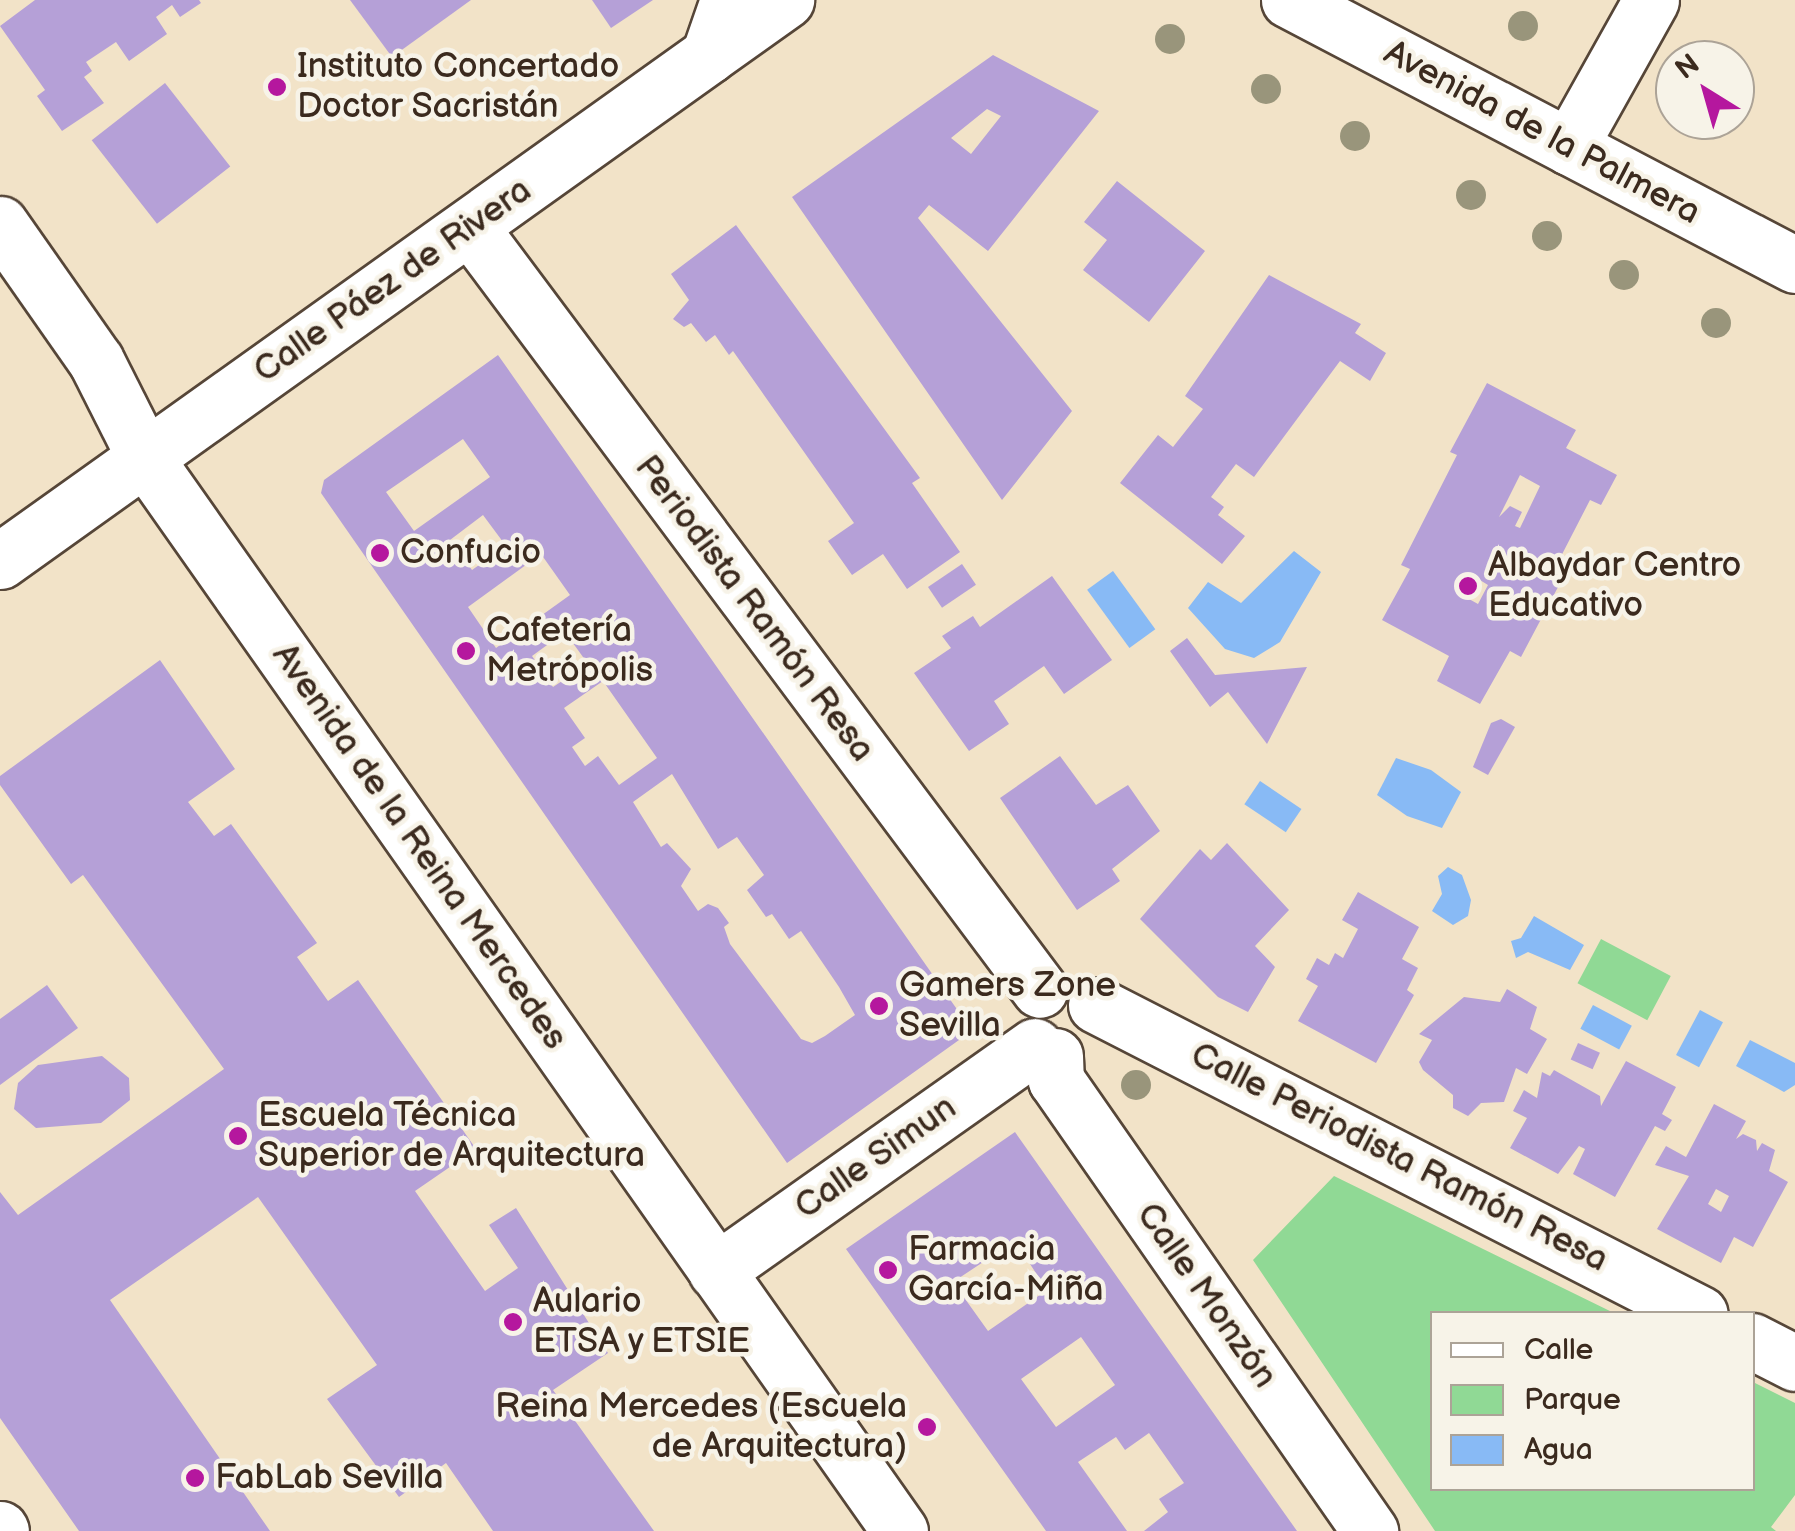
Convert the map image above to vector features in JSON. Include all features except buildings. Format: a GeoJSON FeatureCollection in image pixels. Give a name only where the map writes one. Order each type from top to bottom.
{"type":"FeatureCollection","features":[{"type":"Feature","properties":{"kind":"street"},"geometry":{"type":"LineString","coordinates":[[709,55],[728,0]]}},
{"type":"Feature","properties":{"kind":"street","name":"Calle Páez de Rivera"},"geometry":{"type":"LineString","coordinates":[[0,561],[786,0]]}},
{"type":"Feature","properties":{"kind":"street","name":"Avenida de la Palmera"},"geometry":{"type":"LineString","coordinates":[[1290,0],[1795,265]]}},
{"type":"Feature","properties":{"kind":"street"},"geometry":{"type":"LineString","coordinates":[[1569,146],[1652,0]]}},
{"type":"Feature","properties":{"kind":"street","name":"Avenida de la Reina Mercedes"},"geometry":{"type":"LineString","coordinates":[[0,224],[96,361],[145,458],[900,1531]]}},
{"type":"Feature","properties":{"kind":"street","name":"Periodista Ramón Resa"},"geometry":{"type":"LineString","coordinates":[[470,226],[1040,990]]}},
{"type":"Feature","properties":{"kind":"street"},"geometry":{"type":"LineString","coordinates":[[1071,983],[1096,1005],[1099,1021],[1090,1044],[1045,1051],[1024,1016],[1040,990],[1071,983]]}},
{"type":"Feature","properties":{"kind":"street","name":"Calle Periodista Ramón Resa"},"geometry":{"type":"LineString","coordinates":[[1096,1005],[1694,1311]]}},
{"type":"Feature","properties":{"kind":"street","name":"Calle Simun"},"geometry":{"type":"LineString","coordinates":[[716,1270],[1045,1051]]}},
{"type":"Feature","properties":{"kind":"street","name":"Calle Monzón"},"geometry":{"type":"LineString","coordinates":[[1045,1051],[1056,1080],[1084,1122],[1370,1531]]}},
{"type":"Feature","properties":{"kind":"street"},"geometry":{"type":"LineString","coordinates":[[1755,1343],[1795,1363]]}},
{"type":"Feature","properties":{"kind":"green space"},"geometry":{"type":"Polygon","coordinates":[[[1601,939],[1671,976],[1647,1020],[1578,983],[1601,939]]]}},
{"type":"Feature","properties":{"kind":"green space"},"geometry":{"type":"Polygon","coordinates":[[[1334,1176],[1610,1311],[1430,1311],[1430,1491],[1755,1491],[1755,1383],[1795,1403],[1795,1495],[1771,1527],[1776,1531],[1435,1531],[1253,1260],[1334,1176]]]}},
{"type":"Feature","properties":{"kind":"water"},"geometry":{"type":"Polygon","coordinates":[[[1294,551],[1321,572],[1280,642],[1254,658],[1225,649],[1188,608],[1208,582],[1241,603],[1294,551]]]}},
{"type":"Feature","properties":{"kind":"water"},"geometry":{"type":"Polygon","coordinates":[[[1113,571],[1155,629],[1129,648],[1087,590],[1113,571]]]}},
{"type":"Feature","properties":{"kind":"water"},"geometry":{"type":"Polygon","coordinates":[[[1396,758],[1431,770],[1461,792],[1442,828],[1407,816],[1377,795],[1396,758]]]}},
{"type":"Feature","properties":{"kind":"water"},"geometry":{"type":"Polygon","coordinates":[[[1260,781],[1301,809],[1286,832],[1244,804],[1260,781]]]}},
{"type":"Feature","properties":{"kind":"water"},"geometry":{"type":"Polygon","coordinates":[[[1448,867],[1462,875],[1471,900],[1468,916],[1453,925],[1432,911],[1442,894],[1438,876],[1448,867]]]}},
{"type":"Feature","properties":{"kind":"water"},"geometry":{"type":"Polygon","coordinates":[[[1534,916],[1584,945],[1570,970],[1528,952],[1516,958],[1511,941],[1521,938],[1534,916]]]}},
{"type":"Feature","properties":{"kind":"water"},"geometry":{"type":"Polygon","coordinates":[[[1593,1005],[1632,1026],[1619,1049],[1580,1029],[1593,1005]]]}},
{"type":"Feature","properties":{"kind":"water"},"geometry":{"type":"Polygon","coordinates":[[[1700,1010],[1723,1022],[1699,1067],[1676,1055],[1700,1010]]]}},
{"type":"Feature","properties":{"kind":"water"},"geometry":{"type":"Polygon","coordinates":[[[1750,1040],[1795,1063],[1795,1085],[1784,1092],[1736,1066],[1750,1040]]]}},
{"type":"Feature","properties":{"kind":"place","name":"Instituto Concertado Doctor Sacristán"},"geometry":{"type":"Point","coordinates":[277,87]}},
{"type":"Feature","properties":{"kind":"place","name":"Confucio"},"geometry":{"type":"Point","coordinates":[380,553]}},
{"type":"Feature","properties":{"kind":"place","name":"Albaydar Centro Educativo"},"geometry":{"type":"Point","coordinates":[1468,586]}},
{"type":"Feature","properties":{"kind":"place","name":"Cafetería Metrópolis"},"geometry":{"type":"Point","coordinates":[466,651]}},
{"type":"Feature","properties":{"kind":"place","name":"Gamers Zone Sevilla"},"geometry":{"type":"Point","coordinates":[879,1006]}},
{"type":"Feature","properties":{"kind":"place","name":"Escuela Técnica Superior de Arquitectura"},"geometry":{"type":"Point","coordinates":[238,1136]}},
{"type":"Feature","properties":{"kind":"place","name":"Farmacia García-Miña"},"geometry":{"type":"Point","coordinates":[888,1270]}},
{"type":"Feature","properties":{"kind":"place","name":"Aulario ETSA y ETSIE"},"geometry":{"type":"Point","coordinates":[513,1322]}},
{"type":"Feature","properties":{"kind":"place","name":"Reina Mercedes (Escuela de Arquitectura)"},"geometry":{"type":"Point","coordinates":[927,1427]}},
{"type":"Feature","properties":{"kind":"place","name":"FabLab Sevilla"},"geometry":{"type":"Point","coordinates":[195,1478]}}]}
